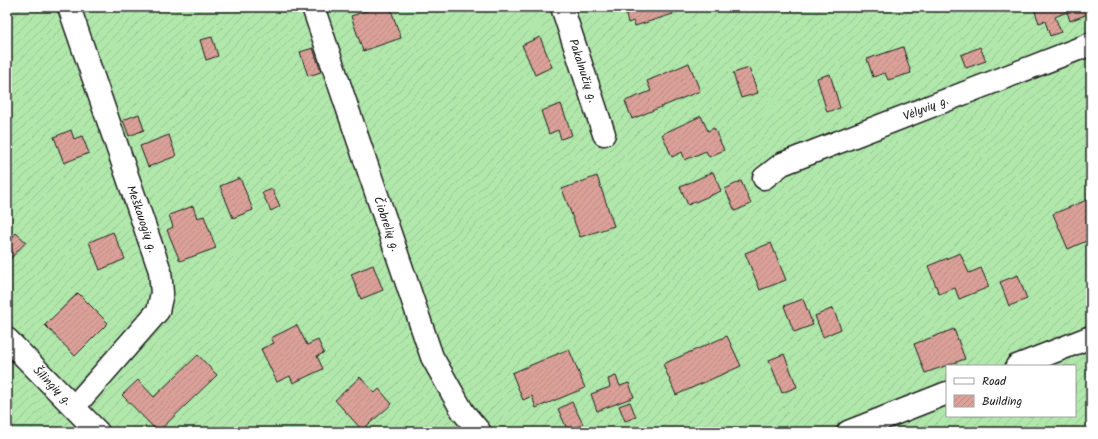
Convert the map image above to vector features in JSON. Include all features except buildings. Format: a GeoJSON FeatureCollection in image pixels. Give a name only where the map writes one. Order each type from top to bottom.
{"type":"FeatureCollection","features":[{"type":"Feature","properties":{"kind":"street","name":"Meškauogių g."},"geometry":{"type":"LineString","coordinates":[[69,7],[160,271],[162,293],[158,311],[74,407]]}},
{"type":"Feature","properties":{"kind":"street","name":"Čiobrelių g."},"geometry":{"type":"LineString","coordinates":[[313,7],[432,357],[463,412],[480,432]]}},
{"type":"Feature","properties":{"kind":"street","name":"Pakalnučių g."},"geometry":{"type":"LineString","coordinates":[[562,7],[604,134]]}},
{"type":"Feature","properties":{"kind":"street","name":"Vėlyvių g."},"geometry":{"type":"LineString","coordinates":[[764,178],[782,164],[1091,44]]}},
{"type":"Feature","properties":{"kind":"street"},"geometry":{"type":"LineString","coordinates":[[1020,365],[1091,337]]}},
{"type":"Feature","properties":{"kind":"street","name":"Šilingių g."},"geometry":{"type":"LineString","coordinates":[[7,339],[98,432]]}},
{"type":"Feature","properties":{"kind":"street"},"geometry":{"type":"LineString","coordinates":[[848,432],[946,393]]}},
{"type":"Feature","properties":{"kind":"green space"},"geometry":{"type":"Polygon","coordinates":[[[7,7],[1091,7],[1091,432],[7,432],[7,7]]]}}]}
